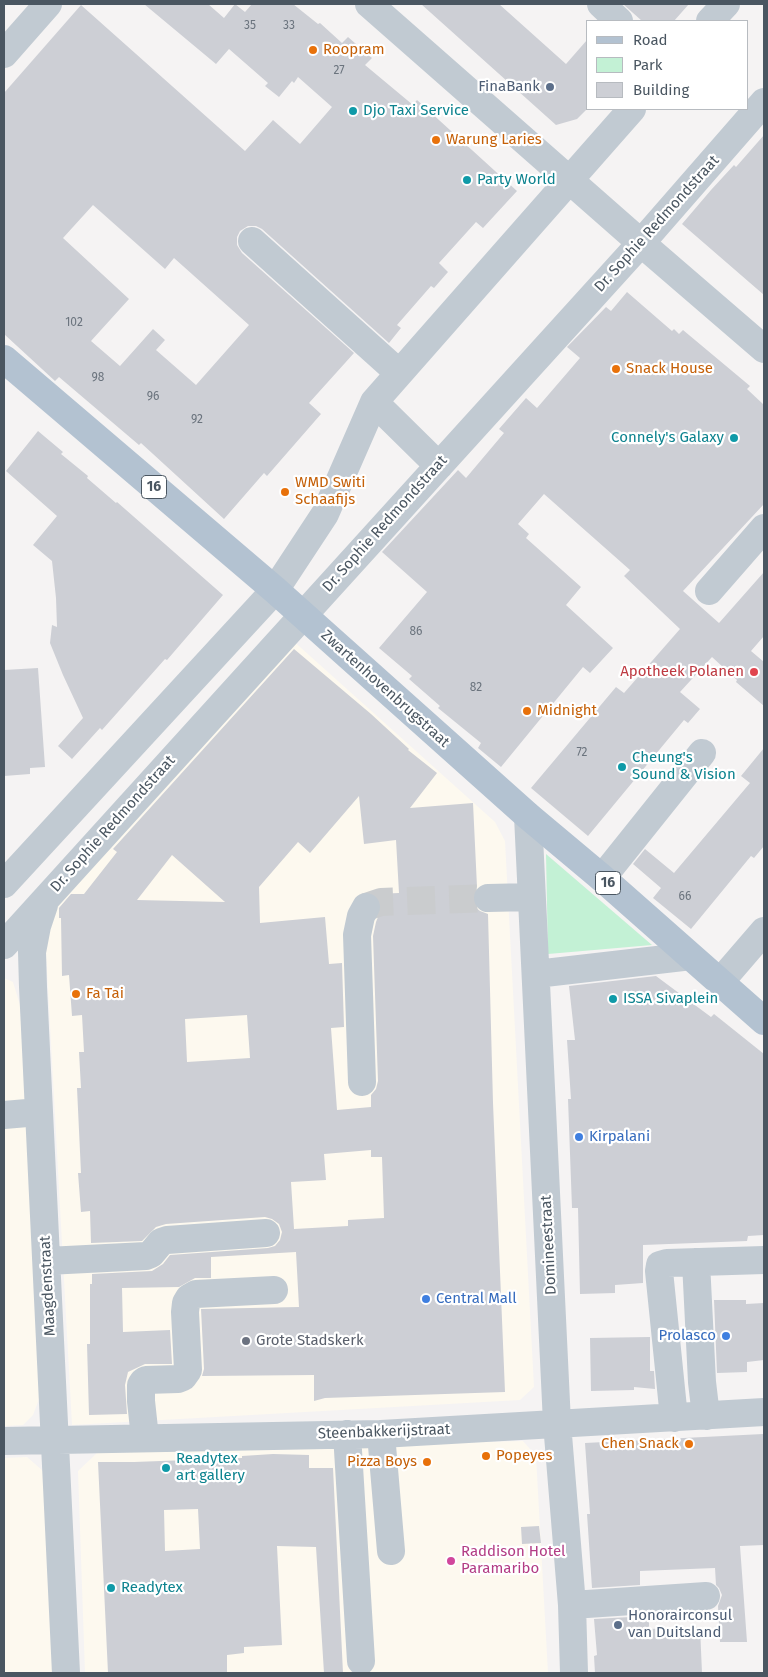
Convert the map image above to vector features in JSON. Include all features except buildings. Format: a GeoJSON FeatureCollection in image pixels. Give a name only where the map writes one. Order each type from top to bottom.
{"type":"FeatureCollection","features":[{"type":"Feature","properties":{"kind":"main road","name":"Zwartenhovenbrugstraat"},"geometry":{"type":"LineString","coordinates":[[4,360],[275,590],[528,816],[602,878],[764,1021]]}},
{"type":"Feature","properties":{"kind":"street"},"geometry":{"type":"LineString","coordinates":[[4,54],[48,4]]}},
{"type":"Feature","properties":{"kind":"street"},"geometry":{"type":"LineString","coordinates":[[369,4],[764,349]]}},
{"type":"Feature","properties":{"kind":"street"},"geometry":{"type":"LineString","coordinates":[[601,4],[618,20]]}},
{"type":"Feature","properties":{"kind":"street"},"geometry":{"type":"LineString","coordinates":[[711,20],[726,4]]}},
{"type":"Feature","properties":{"kind":"street","name":"Dr. Sophie Redmondstraat"},"geometry":{"type":"LineString","coordinates":[[4,944],[641,243],[764,102]]}},
{"type":"Feature","properties":{"kind":"street"},"geometry":{"type":"LineString","coordinates":[[4,884],[275,590],[326,514],[374,402],[568,179],[631,110]]}},
{"type":"Feature","properties":{"kind":"street"},"geometry":{"type":"LineString","coordinates":[[252,241],[399,373]]}},
{"type":"Feature","properties":{"kind":"street"},"geometry":{"type":"LineString","coordinates":[[374,402],[439,466]]}},
{"type":"Feature","properties":{"kind":"street"},"geometry":{"type":"LineString","coordinates":[[709,591],[764,528]]}},
{"type":"Feature","properties":{"kind":"street"},"geometry":{"type":"LineString","coordinates":[[602,878],[702,753]]}},
{"type":"Feature","properties":{"kind":"street","name":"Domineestraat"},"geometry":{"type":"LineString","coordinates":[[528,816],[557,1424],[572,1605],[574,1673]]}},
{"type":"Feature","properties":{"kind":"street"},"geometry":{"type":"LineString","coordinates":[[488,898],[532,897]]}},
{"type":"Feature","properties":{"kind":"street","name":"Maagdenstraat"},"geometry":{"type":"LineString","coordinates":[[46,900],[37,926],[32,952],[66,1673]]}},
{"type":"Feature","properties":{"kind":"street"},"geometry":{"type":"LineString","coordinates":[[362,1082],[357,935],[361,916],[366,907]]}},
{"type":"Feature","properties":{"kind":"street"},"geometry":{"type":"LineString","coordinates":[[720,982],[764,931]]}},
{"type":"Feature","properties":{"kind":"street"},"geometry":{"type":"LineString","coordinates":[[4,950],[21,968],[33,987]]}},
{"type":"Feature","properties":{"kind":"street"},"geometry":{"type":"LineString","coordinates":[[536,974],[683,957],[686,953]]}},
{"type":"Feature","properties":{"kind":"street"},"geometry":{"type":"LineString","coordinates":[[4,1115],[39,1112]]}},
{"type":"Feature","properties":{"kind":"street"},"geometry":{"type":"LineString","coordinates":[[47,1261],[146,1256],[166,1240],[266,1232]]}},
{"type":"Feature","properties":{"kind":"street"},"geometry":{"type":"LineString","coordinates":[[674,1418],[658,1271],[660,1265],[667,1263],[764,1260]]}},
{"type":"Feature","properties":{"kind":"street"},"geometry":{"type":"LineString","coordinates":[[696,1262],[702,1382],[706,1416]]}},
{"type":"Feature","properties":{"kind":"street"},"geometry":{"type":"LineString","coordinates":[[145,1438],[141,1385],[146,1380],[178,1379],[183,1377],[188,1370],[185,1312],[186,1303],[189,1298],[196,1294],[274,1290]]}},
{"type":"Feature","properties":{"kind":"street","name":"Steenbakkerijstraat"},"geometry":{"type":"LineString","coordinates":[[4,1441],[381,1434],[764,1412]]}},
{"type":"Feature","properties":{"kind":"street"},"geometry":{"type":"LineString","coordinates":[[347,1434],[361,1661]]}},
{"type":"Feature","properties":{"kind":"street"},"geometry":{"type":"LineString","coordinates":[[381,1434],[391,1551]]}},
{"type":"Feature","properties":{"kind":"street"},"geometry":{"type":"LineString","coordinates":[[572,1605],[706,1596]]}},
{"type":"Feature","properties":{"kind":"shaded area"},"geometry":{"type":"Polygon","coordinates":[[[290,638],[495,822],[505,841],[534,1387],[520,1400],[72,1425],[45,934],[55,896],[290,638]]]}},
{"type":"Feature","properties":{"kind":"shaded area"},"geometry":{"type":"Polygon","coordinates":[[[4,978],[13,982],[20,1005],[41,1394],[33,1415],[23,1425],[4,1426],[4,978]]]}},
{"type":"Feature","properties":{"kind":"shaded area"},"geometry":{"type":"Polygon","coordinates":[[[523,1441],[536,1456],[548,1673],[85,1673],[78,1471],[97,1453],[523,1441]]]}},
{"type":"Feature","properties":{"kind":"shaded area"},"geometry":{"type":"Polygon","coordinates":[[[27,1457],[43,1471],[53,1673],[4,1673],[4,1458],[27,1457]]]}},
{"type":"Feature","properties":{"kind":"green space"},"geometry":{"type":"Polygon","coordinates":[[[546,854],[652,945],[548,954],[546,854]]]}},
{"type":"Feature","properties":{"kind":"tunnel"},"geometry":{"type":"LineString","coordinates":[[366,907],[381,902],[488,898]]}},
{"type":"Feature","properties":{"kind":"place","name":"Roopram"},"geometry":{"type":"Point","coordinates":[313,50]}},
{"type":"Feature","properties":{"kind":"place","name":"FinaBank"},"geometry":{"type":"Point","coordinates":[550,87]}},
{"type":"Feature","properties":{"kind":"place","name":"Djo Taxi Service"},"geometry":{"type":"Point","coordinates":[353,111]}},
{"type":"Feature","properties":{"kind":"place","name":"Warung Laries"},"geometry":{"type":"Point","coordinates":[436,140]}},
{"type":"Feature","properties":{"kind":"place","name":"Party World"},"geometry":{"type":"Point","coordinates":[467,180]}},
{"type":"Feature","properties":{"kind":"place","name":"Snack House"},"geometry":{"type":"Point","coordinates":[616,369]}},
{"type":"Feature","properties":{"kind":"place","name":"Connely's Galaxy"},"geometry":{"type":"Point","coordinates":[734,438]}},
{"type":"Feature","properties":{"kind":"place","name":"WMD Switi Schaafijs"},"geometry":{"type":"Point","coordinates":[285,492]}},
{"type":"Feature","properties":{"kind":"place","name":"Apotheek Polanen"},"geometry":{"type":"Point","coordinates":[754,672]}},
{"type":"Feature","properties":{"kind":"place","name":"Midnight"},"geometry":{"type":"Point","coordinates":[527,711]}},
{"type":"Feature","properties":{"kind":"place","name":"Cheung's Sound & Vision"},"geometry":{"type":"Point","coordinates":[622,767]}},
{"type":"Feature","properties":{"kind":"place","name":"Fa Tai"},"geometry":{"type":"Point","coordinates":[76,994]}},
{"type":"Feature","properties":{"kind":"place","name":"ISSA Sivaplein"},"geometry":{"type":"Point","coordinates":[613,999]}},
{"type":"Feature","properties":{"kind":"place","name":"Kirpalani"},"geometry":{"type":"Point","coordinates":[579,1137]}},
{"type":"Feature","properties":{"kind":"place","name":"Central Mall"},"geometry":{"type":"Point","coordinates":[426,1299]}},
{"type":"Feature","properties":{"kind":"place","name":"Prolasco"},"geometry":{"type":"Point","coordinates":[726,1336]}},
{"type":"Feature","properties":{"kind":"place","name":"Grote Stadskerk"},"geometry":{"type":"Point","coordinates":[246,1341]}},
{"type":"Feature","properties":{"kind":"place","name":"Chen Snack"},"geometry":{"type":"Point","coordinates":[689,1444]}},
{"type":"Feature","properties":{"kind":"place","name":"Popeyes"},"geometry":{"type":"Point","coordinates":[486,1456]}},
{"type":"Feature","properties":{"kind":"place","name":"Pizza Boys"},"geometry":{"type":"Point","coordinates":[427,1462]}},
{"type":"Feature","properties":{"kind":"place","name":"Readytex art gallery"},"geometry":{"type":"Point","coordinates":[166,1468]}},
{"type":"Feature","properties":{"kind":"place","name":"Raddison Hotel Paramaribo"},"geometry":{"type":"Point","coordinates":[451,1561]}},
{"type":"Feature","properties":{"kind":"place","name":"Readytex"},"geometry":{"type":"Point","coordinates":[111,1588]}},
{"type":"Feature","properties":{"kind":"place","name":"Honorairconsul van Duitsland"},"geometry":{"type":"Point","coordinates":[618,1625]}}]}
